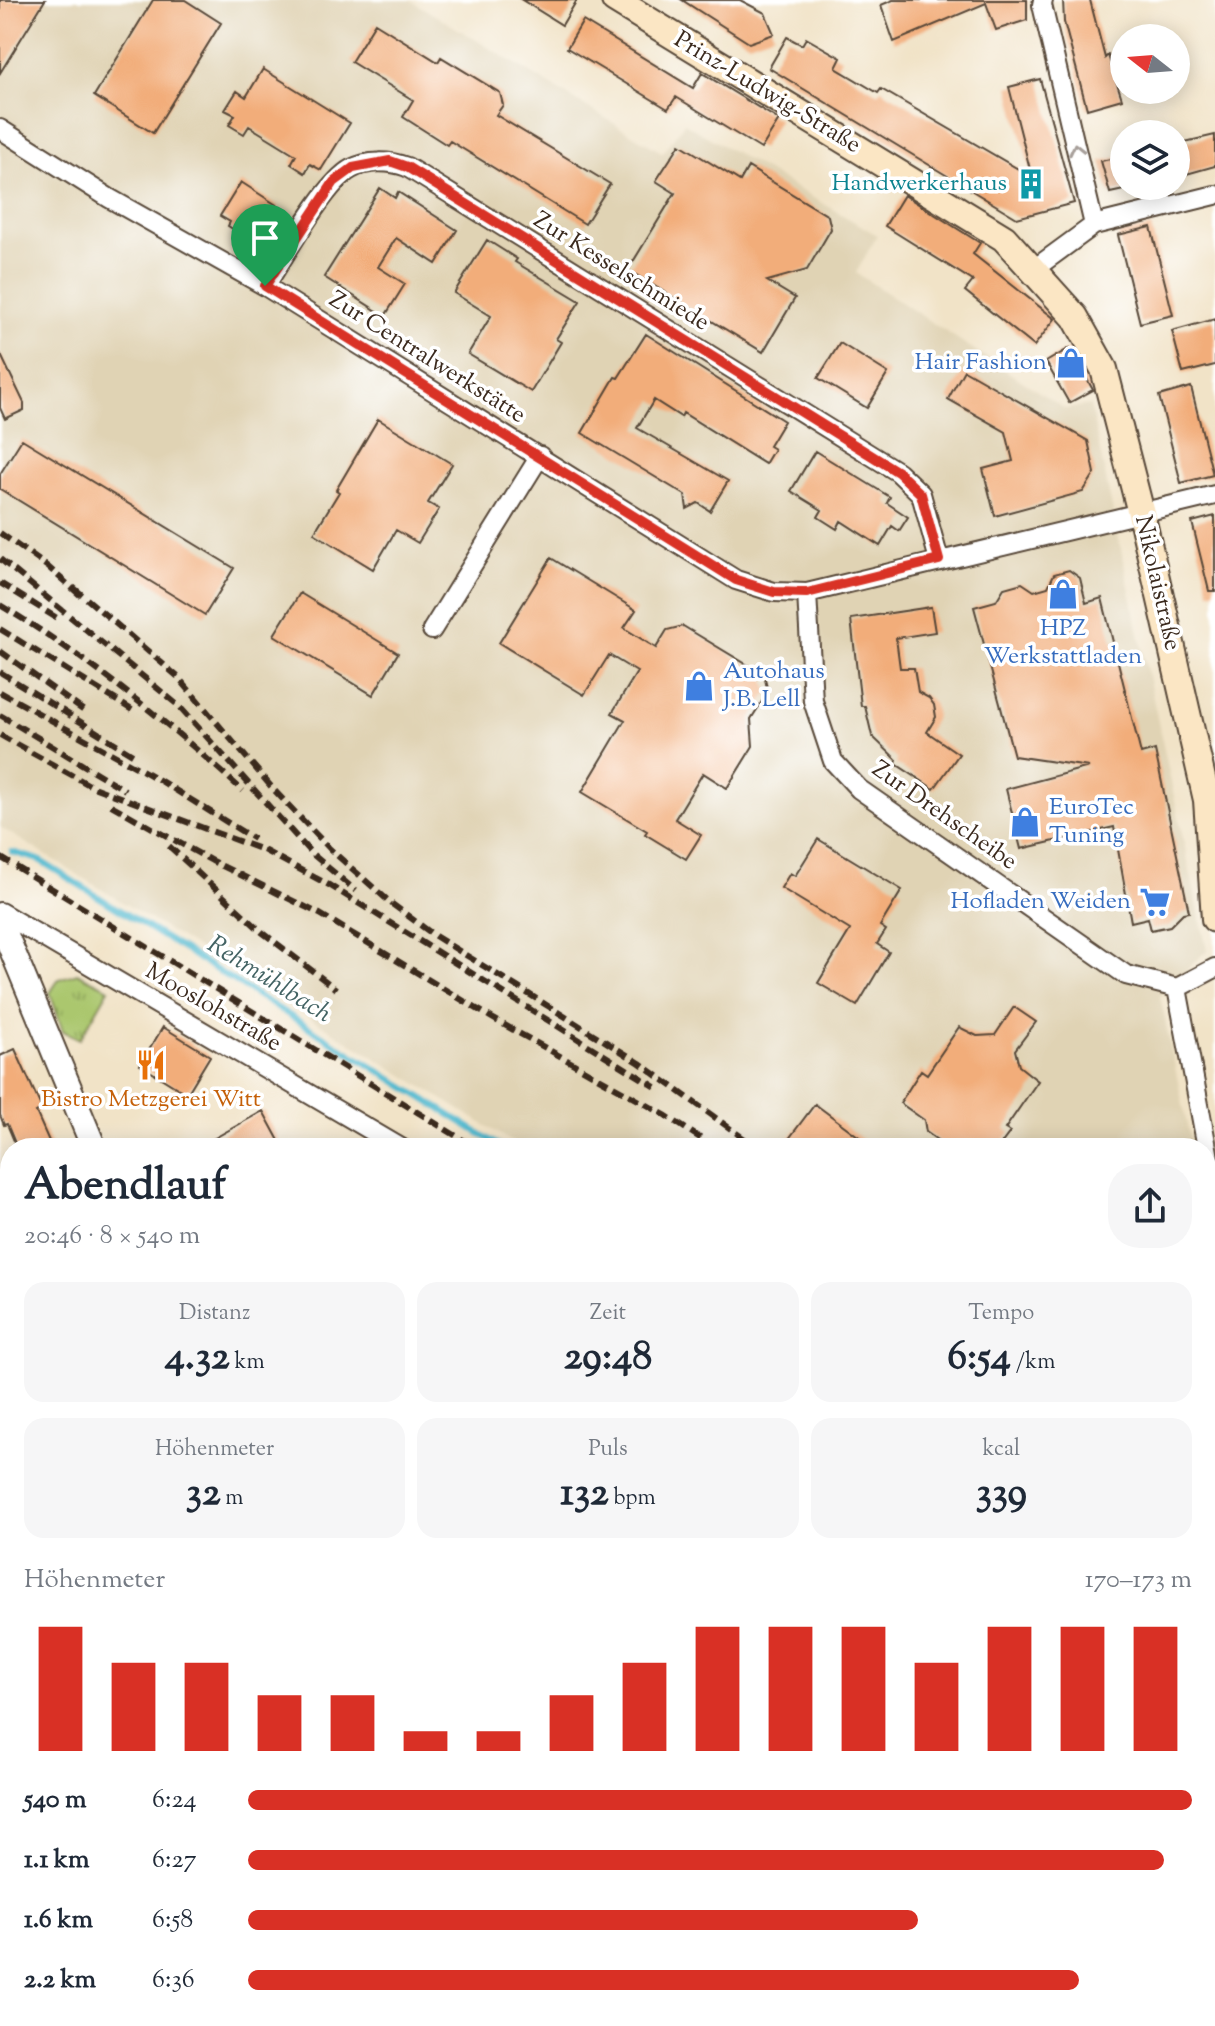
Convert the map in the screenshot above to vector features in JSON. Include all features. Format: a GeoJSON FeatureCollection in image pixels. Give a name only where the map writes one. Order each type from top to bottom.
{"type":"FeatureCollection","features":[{"type":"Feature","properties":{"kind":"main road","name":"Prinz-Ludwig-Straße"},"geometry":{"type":"LineString","coordinates":[[615,0],[1004,238],[1034,269]]}},
{"type":"Feature","properties":{"kind":"main road","name":"Nikolaistraße"},"geometry":{"type":"LineString","coordinates":[[1034,269],[1075,317],[1104,369],[1211,799],[1215,919]]}},
{"type":"Feature","properties":{"kind":"street"},"geometry":{"type":"LineString","coordinates":[[1043,0],[1094,225]]}},
{"type":"Feature","properties":{"kind":"street","name":"Zur Centralwerkstätte"},"geometry":{"type":"LineString","coordinates":[[0,129],[109,198],[265,286],[736,580],[774,592],[807,593],[1215,495]]}},
{"type":"Feature","properties":{"kind":"street","name":"Zur Kesselschmiede"},"geometry":{"type":"LineString","coordinates":[[265,286],[334,182],[353,168],[390,161],[407,167],[898,472],[921,494],[939,560]]}},
{"type":"Feature","properties":{"kind":"street"},"geometry":{"type":"LineString","coordinates":[[1034,269],[1094,225],[1215,195]]}},
{"type":"Feature","properties":{"kind":"street","name":"Zur Centralwerkstätte"},"geometry":{"type":"LineString","coordinates":[[432,630],[540,456]]}},
{"type":"Feature","properties":{"kind":"street","name":"Zur Drehscheibe"},"geometry":{"type":"LineString","coordinates":[[807,593],[813,701],[833,761],[859,789],[1126,975],[1177,988]]}},
{"type":"Feature","properties":{"kind":"street","name":"Mooslohstraße"},"geometry":{"type":"LineString","coordinates":[[0,912],[384,1138]]}},
{"type":"Feature","properties":{"kind":"street"},"geometry":{"type":"LineString","coordinates":[[0,921],[90,1138]]}},
{"type":"Feature","properties":{"kind":"street"},"geometry":{"type":"LineString","coordinates":[[1205,1138],[1177,988],[1215,968]]}},
{"type":"Feature","properties":{"kind":"shaded area"},"geometry":{"type":"Polygon","coordinates":[[[0,0],[410,0],[663,153],[684,123],[877,235],[856,273],[1065,409],[1090,405],[1207,950],[1160,996],[1190,1138],[506,1138],[0,827],[0,0]]]}},
{"type":"Feature","properties":{"kind":"green space"},"geometry":{"type":"Polygon","coordinates":[[[77,973],[109,989],[80,1039],[63,1031],[50,993],[59,979],[77,973]]]}},
{"type":"Feature","properties":{"kind":"building"},"geometry":{"type":"Polygon","coordinates":[[[0,0],[45,0],[0,73],[0,0]]]}},
{"type":"Feature","properties":{"kind":"building"},"geometry":{"type":"Polygon","coordinates":[[[153,0],[185,0],[221,23],[153,133],[94,96],[153,0]]]}},
{"type":"Feature","properties":{"kind":"building"},"geometry":{"type":"Polygon","coordinates":[[[522,0],[577,0],[562,25],[522,0]]]}},
{"type":"Feature","properties":{"kind":"building"},"geometry":{"type":"Polygon","coordinates":[[[682,0],[740,0],[765,13],[774,34],[749,43],[682,0]]]}},
{"type":"Feature","properties":{"kind":"building"},"geometry":{"type":"Polygon","coordinates":[[[893,0],[1027,0],[1027,20],[996,30],[986,3],[894,42],[881,5],[893,0]]]}},
{"type":"Feature","properties":{"kind":"building"},"geometry":{"type":"Polygon","coordinates":[[[1063,0],[1090,0],[1105,58],[1108,55],[1110,61],[1110,102],[1087,109],[1064,22],[1063,0]]]}},
{"type":"Feature","properties":{"kind":"building"},"geometry":{"type":"Polygon","coordinates":[[[583,21],[693,88],[702,73],[779,120],[761,149],[676,97],[668,109],[567,48],[583,21]]]}},
{"type":"Feature","properties":{"kind":"building"},"geometry":{"type":"Polygon","coordinates":[[[375,23],[438,62],[441,57],[500,93],[503,105],[496,115],[610,184],[585,224],[450,141],[447,145],[403,117],[413,100],[351,62],[375,23]]]}},
{"type":"Feature","properties":{"kind":"building"},"geometry":{"type":"Polygon","coordinates":[[[787,37],[802,45],[806,38],[841,58],[836,68],[878,93],[881,89],[1032,177],[1009,87],[1040,79],[1074,203],[1017,218],[769,68],[787,37]]]}},
{"type":"Feature","properties":{"kind":"building"},"geometry":{"type":"Polygon","coordinates":[[[263,69],[350,123],[321,170],[310,164],[305,173],[291,164],[296,155],[249,126],[244,134],[229,125],[235,115],[225,110],[237,91],[246,97],[263,69]]]}},
{"type":"Feature","properties":{"kind":"building"},"geometry":{"type":"Polygon","coordinates":[[[1215,135],[1215,166],[1190,173],[1190,141],[1215,135]]]}},
{"type":"Feature","properties":{"kind":"building"},"geometry":{"type":"Polygon","coordinates":[[[680,144],[740,181],[748,167],[828,216],[831,229],[807,270],[767,281],[795,298],[763,352],[628,270],[675,193],[656,181],[680,144]]]}},
{"type":"Feature","properties":{"kind":"building"},"geometry":{"type":"Polygon","coordinates":[[[1110,159],[1110,193],[1101,161],[1110,159]]]}},
{"type":"Feature","properties":{"kind":"building"},"geometry":{"type":"Polygon","coordinates":[[[241,182],[278,206],[255,243],[228,226],[230,222],[220,216],[241,182]]]}},
{"type":"Feature","properties":{"kind":"building"},"geometry":{"type":"Polygon","coordinates":[[[380,188],[395,198],[398,192],[457,230],[436,264],[396,238],[378,267],[405,284],[385,316],[324,277],[380,188]]]}},
{"type":"Feature","properties":{"kind":"building"},"geometry":{"type":"Polygon","coordinates":[[[904,195],[980,243],[973,254],[1055,319],[1034,346],[965,291],[973,281],[885,226],[904,195]]]}},
{"type":"Feature","properties":{"kind":"building"},"geometry":{"type":"Polygon","coordinates":[[[1151,227],[1173,315],[1140,323],[1118,235],[1151,227]]]}},
{"type":"Feature","properties":{"kind":"building"},"geometry":{"type":"Polygon","coordinates":[[[487,240],[517,259],[515,262],[580,301],[556,339],[561,342],[531,392],[468,354],[491,316],[454,293],[487,240]]]}},
{"type":"Feature","properties":{"kind":"building"},"geometry":{"type":"Polygon","coordinates":[[[1215,319],[1215,365],[1183,373],[1172,331],[1215,319]]]}},
{"type":"Feature","properties":{"kind":"building"},"geometry":{"type":"Polygon","coordinates":[[[646,334],[784,421],[769,446],[774,449],[765,464],[683,413],[681,417],[654,400],[637,428],[728,481],[710,511],[698,503],[687,509],[685,495],[582,433],[615,377],[618,378],[646,334]]]}},
{"type":"Feature","properties":{"kind":"building"},"geometry":{"type":"Polygon","coordinates":[[[840,343],[888,373],[867,408],[818,378],[840,343]]]}},
{"type":"Feature","properties":{"kind":"building"},"geometry":{"type":"Polygon","coordinates":[[[1070,348],[1093,390],[1069,403],[1046,362],[1070,348]]]}},
{"type":"Feature","properties":{"kind":"building"},"geometry":{"type":"Polygon","coordinates":[[[0,353],[24,403],[24,410],[5,419],[0,408],[0,353]]]}},
{"type":"Feature","properties":{"kind":"building"},"geometry":{"type":"Polygon","coordinates":[[[964,370],[1088,441],[1095,473],[1083,492],[995,516],[983,469],[1013,461],[1006,432],[948,399],[964,370]]]}},
{"type":"Feature","properties":{"kind":"building"},"geometry":{"type":"Polygon","coordinates":[[[1191,387],[1213,475],[1181,483],[1159,396],[1191,387]]]}},
{"type":"Feature","properties":{"kind":"building"},"geometry":{"type":"Polygon","coordinates":[[[378,419],[452,464],[428,503],[439,509],[418,543],[396,530],[373,569],[314,533],[378,419]]]}},
{"type":"Feature","properties":{"kind":"building"},"geometry":{"type":"Polygon","coordinates":[[[22,439],[234,568],[205,615],[0,489],[0,474],[22,439]]]}},
{"type":"Feature","properties":{"kind":"building"},"geometry":{"type":"Polygon","coordinates":[[[815,451],[890,497],[887,503],[908,517],[899,531],[892,526],[880,546],[841,521],[837,529],[818,517],[822,510],[791,491],[815,451]]]}},
{"type":"Feature","properties":{"kind":"building"},"geometry":{"type":"Polygon","coordinates":[[[1215,516],[1215,591],[1209,591],[1192,522],[1215,516]]]}},
{"type":"Feature","properties":{"kind":"building"},"geometry":{"type":"Polygon","coordinates":[[[551,558],[636,610],[624,628],[656,648],[667,630],[683,626],[764,675],[768,692],[751,719],[753,746],[727,788],[703,773],[675,819],[701,835],[686,859],[645,834],[647,831],[582,792],[625,720],[612,713],[637,672],[609,655],[584,695],[499,643],[551,558]]]}},
{"type":"Feature","properties":{"kind":"building"},"geometry":{"type":"Polygon","coordinates":[[[1069,570],[1080,578],[1086,603],[1102,598],[1141,754],[1155,750],[1189,912],[1183,913],[1170,926],[1151,930],[1148,918],[1131,922],[1114,827],[1021,849],[1006,789],[1089,767],[1014,756],[974,607],[996,601],[1004,588],[1022,583],[1034,591],[1048,587],[1054,574],[1069,570]]]}},
{"type":"Feature","properties":{"kind":"building"},"geometry":{"type":"Polygon","coordinates":[[[300,593],[398,653],[373,695],[274,635],[300,593]]]}},
{"type":"Feature","properties":{"kind":"building"},"geometry":{"type":"Polygon","coordinates":[[[931,607],[935,632],[896,638],[900,668],[914,668],[918,692],[934,705],[936,717],[927,732],[959,754],[934,789],[896,764],[897,760],[872,736],[865,706],[861,706],[851,619],[931,607]]]}},
{"type":"Feature","properties":{"kind":"building"},"geometry":{"type":"Polygon","coordinates":[[[818,839],[902,890],[880,926],[886,930],[877,944],[889,952],[857,1006],[818,983],[850,930],[781,888],[790,873],[795,876],[818,839]]]}},
{"type":"Feature","properties":{"kind":"building"},"geometry":{"type":"Polygon","coordinates":[[[1014,1007],[1036,1022],[1015,1050],[1019,1066],[1038,1081],[1005,1129],[1010,1132],[1006,1138],[934,1138],[926,1132],[924,1120],[900,1103],[921,1070],[927,1074],[959,1027],[977,1036],[995,1035],[1014,1007]]]}},
{"type":"Feature","properties":{"kind":"building"},"geometry":{"type":"Polygon","coordinates":[[[163,1027],[210,1056],[187,1094],[140,1065],[163,1027]]]}},
{"type":"Feature","properties":{"kind":"building"},"geometry":{"type":"Polygon","coordinates":[[[15,1049],[42,1109],[36,1112],[48,1138],[13,1138],[7,1124],[4,1125],[0,1115],[0,1056],[15,1049]]]}},
{"type":"Feature","properties":{"kind":"building"},"geometry":{"type":"Polygon","coordinates":[[[815,1104],[861,1138],[790,1138],[815,1104]]]}},
{"type":"Feature","properties":{"kind":"building"},"geometry":{"type":"Polygon","coordinates":[[[263,1111],[278,1138],[215,1138],[263,1111]]]}},
{"type":"Feature","properties":{"kind":"waterway","name":"Rehmühlbach"},"geometry":{"type":"LineString","coordinates":[[12,852],[39,860],[487,1138]]}},
{"type":"Feature","properties":{"kind":"railway"},"geometry":{"type":"LineString","coordinates":[[0,533],[48,567],[81,596]]}},
{"type":"Feature","properties":{"kind":"railway"},"geometry":{"type":"LineString","coordinates":[[0,559],[179,706],[311,853],[356,891]]}},
{"type":"Feature","properties":{"kind":"railway"},"geometry":{"type":"LineString","coordinates":[[0,583],[60,620]]}},
{"type":"Feature","properties":{"kind":"railway"},"geometry":{"type":"LineString","coordinates":[[73,587],[178,677],[274,790],[330,849],[392,904],[435,936],[640,1063],[743,1138]]}},
{"type":"Feature","properties":{"kind":"railway"},"geometry":{"type":"LineString","coordinates":[[0,605],[64,646],[126,692],[243,791]]}},
{"type":"Feature","properties":{"kind":"railway"},"geometry":{"type":"LineString","coordinates":[[0,629],[132,710]]}},
{"type":"Feature","properties":{"kind":"railway"},"geometry":{"type":"LineString","coordinates":[[0,651],[84,711]]}},
{"type":"Feature","properties":{"kind":"railway"},"geometry":{"type":"LineString","coordinates":[[0,672],[134,755]]}},
{"type":"Feature","properties":{"kind":"railway"},"geometry":{"type":"LineString","coordinates":[[0,692],[156,778],[254,839]]}},
{"type":"Feature","properties":{"kind":"railway"},"geometry":{"type":"LineString","coordinates":[[0,715],[125,790]]}},
{"type":"Feature","properties":{"kind":"railway"},"geometry":{"type":"LineString","coordinates":[[0,735],[93,787],[265,851],[329,885],[656,1087]]}},
{"type":"Feature","properties":{"kind":"railway"},"geometry":{"type":"LineString","coordinates":[[111,805],[212,861],[320,914],[700,1138]]}},
{"type":"Feature","properties":{"kind":"railway"},"geometry":{"type":"LineString","coordinates":[[169,846],[262,932],[336,989]]}},
{"type":"Feature","properties":{"kind":"railway"},"geometry":{"type":"LineString","coordinates":[[0,857],[460,1138]]}},
{"type":"Feature","properties":{"kind":"place","name":"Handwerkerhaus"},"geometry":{"type":"Point","coordinates":[1031,184]}},
{"type":"Feature","properties":{"kind":"place","name":"Hair Fashion"},"geometry":{"type":"Point","coordinates":[1071,363]}},
{"type":"Feature","properties":{"kind":"place","name":"HPZ Werkstattladen"},"geometry":{"type":"Point","coordinates":[1063,594]}},
{"type":"Feature","properties":{"kind":"place","name":"Autohaus J.B. Lell"},"geometry":{"type":"Point","coordinates":[699,686]}},
{"type":"Feature","properties":{"kind":"place","name":"EuroTec Tuning"},"geometry":{"type":"Point","coordinates":[1025,822]}},
{"type":"Feature","properties":{"kind":"place","name":"Hofladen Weiden"},"geometry":{"type":"Point","coordinates":[1155,902]}},
{"type":"Feature","properties":{"kind":"place","name":"Bistro Metzgerei Witt"},"geometry":{"type":"Point","coordinates":[151,1065]}},
{"type":"Feature","properties":{"kind":"route"},"geometry":{"type":"LineString","coordinates":[[390,161],[407,167],[898,472],[921,494],[939,560],[807,593],[774,592],[736,580],[265,286],[334,182],[353,168],[390,161]]}}]}
